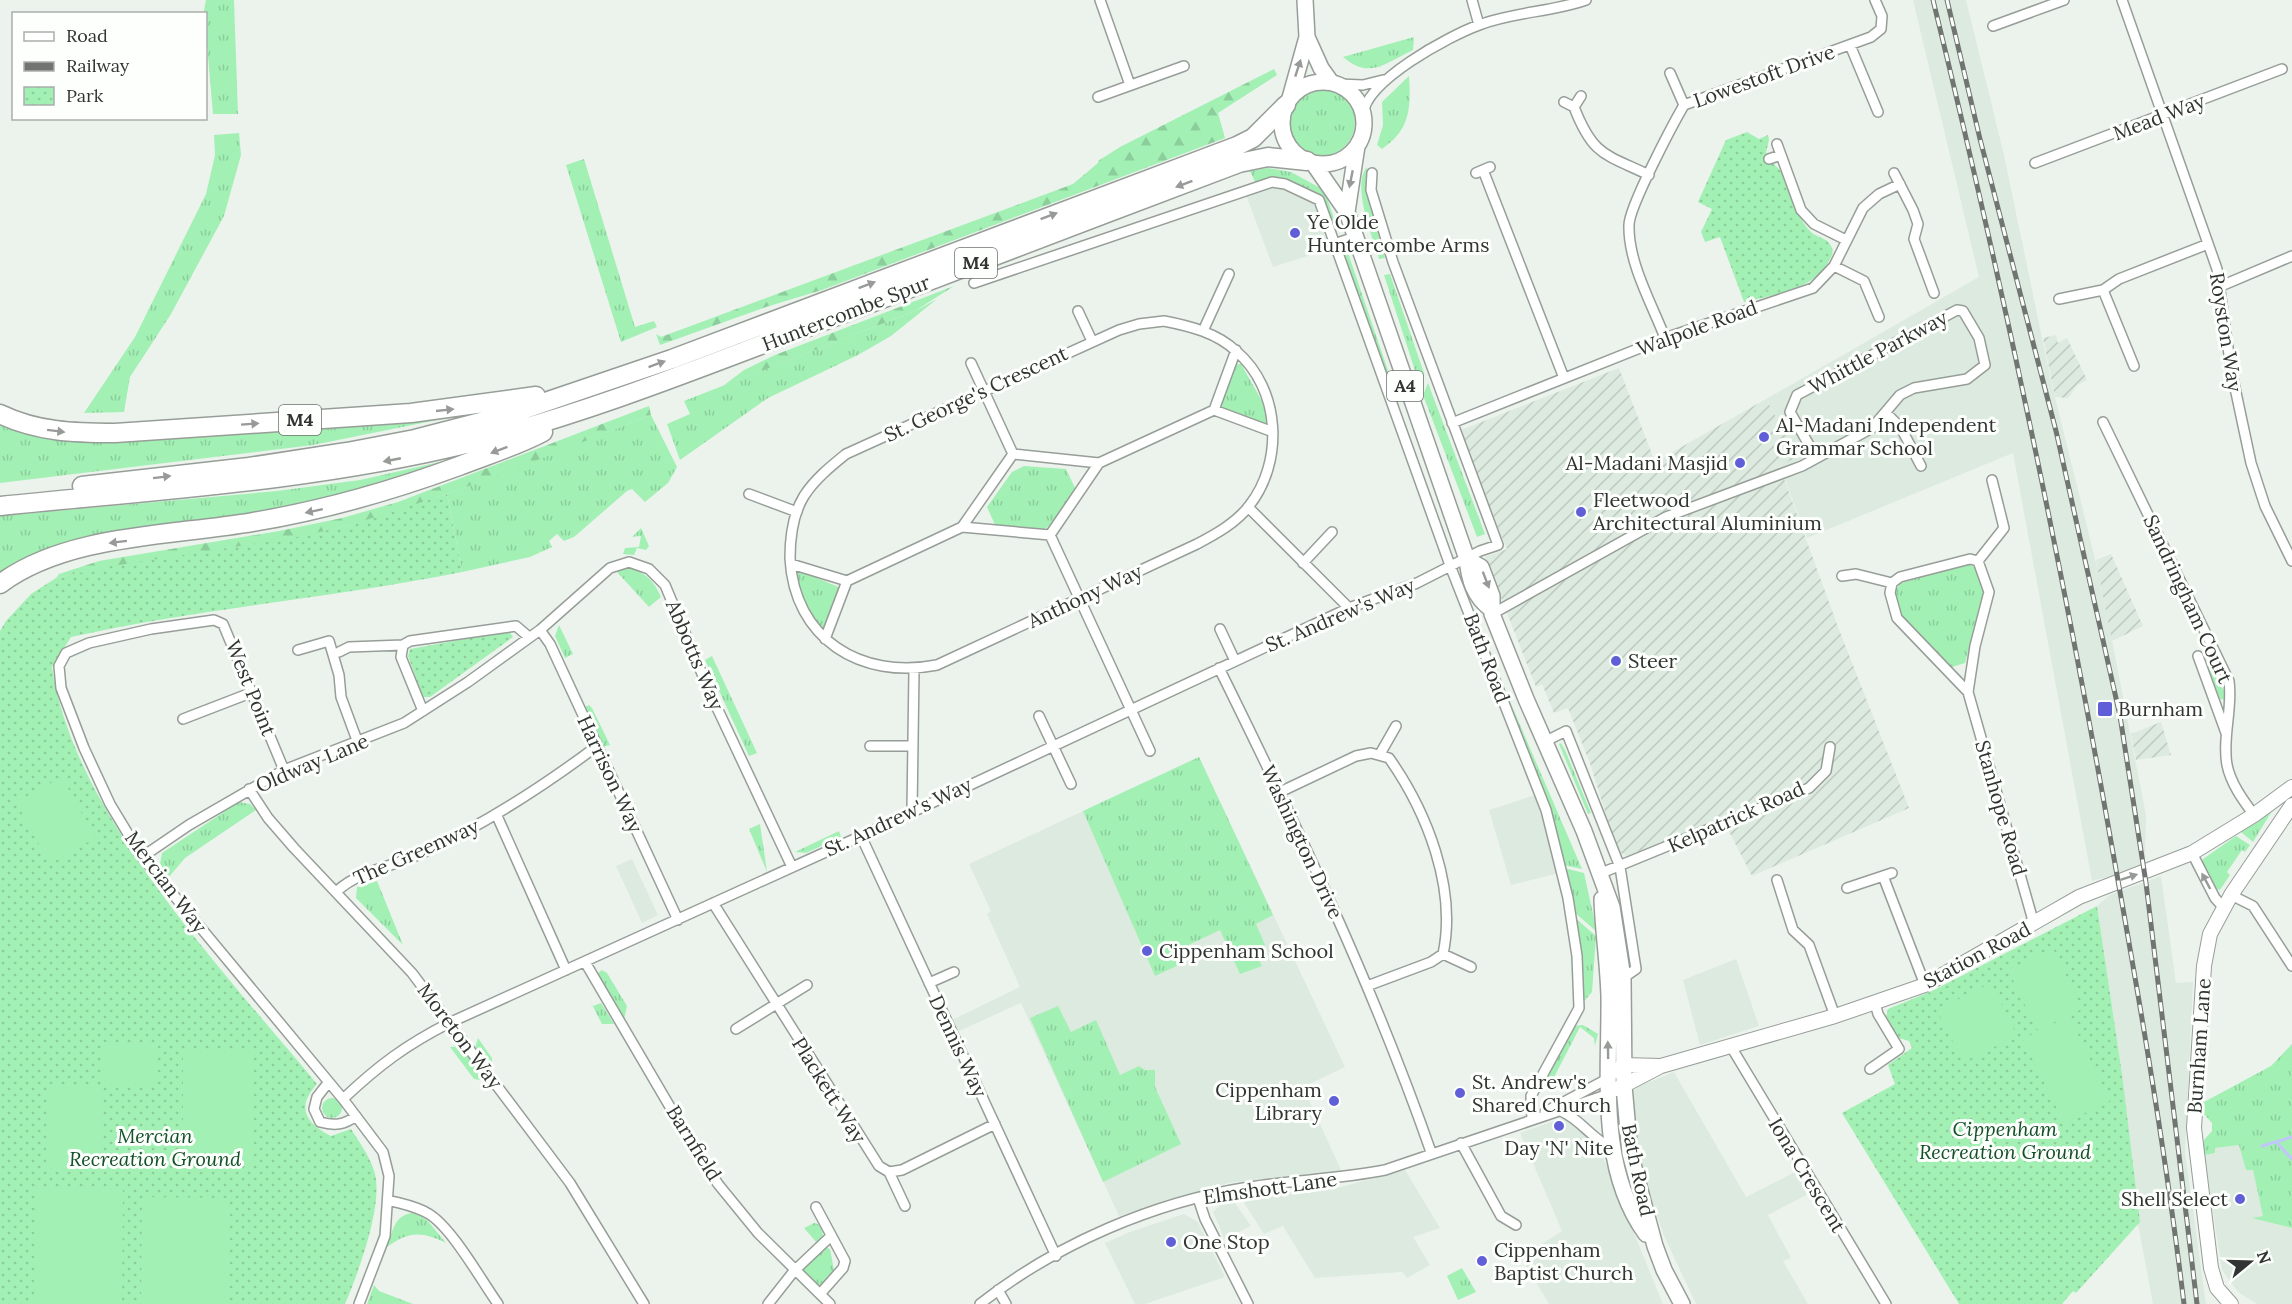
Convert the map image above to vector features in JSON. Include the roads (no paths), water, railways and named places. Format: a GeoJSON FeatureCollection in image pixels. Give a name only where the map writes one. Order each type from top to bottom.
{"type":"FeatureCollection","features":[{"type":"Feature","properties":{"kind":"highway","name":"Huntercombe Spur"},"geometry":{"type":"LineString","coordinates":[[602,385],[1237,146],[1253,138],[1288,102]]}},
{"type":"Feature","properties":{"kind":"highway","name":"Huntercombe Spur"},"geometry":{"type":"LineString","coordinates":[[590,407],[724,359],[1239,163],[1268,157],[1310,162]]}},
{"type":"Feature","properties":{"kind":"highway","name":"M4"},"geometry":{"type":"LineString","coordinates":[[0,414],[40,429],[115,433],[441,410],[602,385]]}},
{"type":"Feature","properties":{"kind":"highway","name":"M4"},"geometry":{"type":"LineString","coordinates":[[0,495],[249,467],[369,448],[504,416],[602,385]]}},
{"type":"Feature","properties":{"kind":"highway","name":"M4"},"geometry":{"type":"LineString","coordinates":[[0,506],[196,488],[334,471],[473,442],[590,407]]}},
{"type":"Feature","properties":{"kind":"highway","name":"M4"},"geometry":{"type":"LineString","coordinates":[[0,584],[33,563],[76,548],[287,517],[370,497],[526,440],[590,407]]}},
{"type":"Feature","properties":{"kind":"main road"},"geometry":{"type":"LineString","coordinates":[[1305,0],[1307,37],[1282,122],[1284,136],[1295,153],[1310,162],[1335,162],[1347,156],[1357,146],[1363,131],[1364,115],[1355,96],[1335,83],[1321,68],[1307,37]]}},
{"type":"Feature","properties":{"kind":"main road"},"geometry":{"type":"LineString","coordinates":[[1288,102],[1299,89],[1312,83],[1335,83]]}},
{"type":"Feature","properties":{"kind":"main road","name":"Bath Road"},"geometry":{"type":"LineString","coordinates":[[1347,212],[1357,146]]}},
{"type":"Feature","properties":{"kind":"main road","name":"Bath Road"},"geometry":{"type":"LineString","coordinates":[[1310,162],[1347,212],[1467,559],[1468,572],[1478,600],[1491,611],[1584,831],[1612,907],[1623,978],[1623,1065],[1630,1154],[1655,1246],[1682,1304]]}},
{"type":"Feature","properties":{"kind":"main road","name":"Bath Road"},"geometry":{"type":"LineString","coordinates":[[1600,878],[1608,950],[1609,1094],[1613,1149],[1624,1189],[1638,1221],[1655,1246]]}},
{"type":"Feature","properties":{"kind":"street"},"geometry":{"type":"LineString","coordinates":[[1472,0],[1479,25]]}},
{"type":"Feature","properties":{"kind":"street"},"geometry":{"type":"LineString","coordinates":[[1364,115],[1370,96],[1388,79],[1445,41],[1479,25],[1547,4],[1586,0]]}},
{"type":"Feature","properties":{"kind":"street","name":"Lowestoft Drive"},"geometry":{"type":"LineString","coordinates":[[1665,338],[1632,252],[1628,223],[1684,105],[1871,37],[1881,29],[1882,16],[1875,0]]}},
{"type":"Feature","properties":{"kind":"street"},"geometry":{"type":"LineString","coordinates":[[1994,26],[2064,0]]}},
{"type":"Feature","properties":{"kind":"street","name":"Royston Way"},"geometry":{"type":"LineString","coordinates":[[2122,0],[2221,286],[2231,369],[2251,463],[2265,506],[2292,561]]}},
{"type":"Feature","properties":{"kind":"street"},"geometry":{"type":"LineString","coordinates":[[1104,1],[1130,85]]}},
{"type":"Feature","properties":{"kind":"street"},"geometry":{"type":"LineString","coordinates":[[1850,45],[1878,112]]}},
{"type":"Feature","properties":{"kind":"street"},"geometry":{"type":"LineString","coordinates":[[1098,97],[1184,66]]}},
{"type":"Feature","properties":{"kind":"street","name":"Mead Way"},"geometry":{"type":"LineString","coordinates":[[2035,163],[2162,117],[2282,69]]}},
{"type":"Feature","properties":{"kind":"street"},"geometry":{"type":"LineString","coordinates":[[1670,73],[1684,105]]}},
{"type":"Feature","properties":{"kind":"street"},"geometry":{"type":"LineString","coordinates":[[1335,83],[1373,84],[1388,79]]}},
{"type":"Feature","properties":{"kind":"street"},"geometry":{"type":"LineString","coordinates":[[1574,107],[1581,96]]}},
{"type":"Feature","properties":{"kind":"street"},"geometry":{"type":"LineString","coordinates":[[1564,102],[1574,107],[1585,135],[1599,151],[1649,175]]}},
{"type":"Feature","properties":{"kind":"street"},"geometry":{"type":"LineString","coordinates":[[1777,144],[1801,210],[1814,224],[1846,240]]}},
{"type":"Feature","properties":{"kind":"street"},"geometry":{"type":"LineString","coordinates":[[1769,159],[1781,155]]}},
{"type":"Feature","properties":{"kind":"street"},"geometry":{"type":"LineString","coordinates":[[1483,170],[1564,378]]}},
{"type":"Feature","properties":{"kind":"street"},"geometry":{"type":"LineString","coordinates":[[1372,173],[1371,190],[1393,262],[1452,423]]}},
{"type":"Feature","properties":{"kind":"street"},"geometry":{"type":"LineString","coordinates":[[1894,173],[1918,224],[1914,239],[1934,293]]}},
{"type":"Feature","properties":{"kind":"street","name":"Bath Road"},"geometry":{"type":"LineString","coordinates":[[974,283],[1272,182],[1285,184],[1320,200],[1451,568],[1546,810],[1568,898],[1577,956],[1579,1008],[1531,1096],[1536,1117]]}},
{"type":"Feature","properties":{"kind":"street","name":"Walpole Road"},"geometry":{"type":"LineString","coordinates":[[1452,423],[1665,338],[1814,288],[1834,266],[1863,208],[1880,194],[1900,184]]}},
{"type":"Feature","properties":{"kind":"street"},"geometry":{"type":"LineString","coordinates":[[1334,244],[1355,237]]}},
{"type":"Feature","properties":{"kind":"street"},"geometry":{"type":"LineString","coordinates":[[2059,299],[2103,290],[2119,279],[2208,244]]}},
{"type":"Feature","properties":{"kind":"street"},"geometry":{"type":"LineString","coordinates":[[2221,286],[2292,256]]}},
{"type":"Feature","properties":{"kind":"street"},"geometry":{"type":"LineString","coordinates":[[1834,266],[1864,281],[1879,317]]}},
{"type":"Feature","properties":{"kind":"street"},"geometry":{"type":"LineString","coordinates":[[1203,331],[1229,274]]}},
{"type":"Feature","properties":{"kind":"street"},"geometry":{"type":"LineString","coordinates":[[2103,290],[2134,366]]}},
{"type":"Feature","properties":{"kind":"street","name":"Whittle Parkway"},"geometry":{"type":"LineString","coordinates":[[1491,611],[1666,517],[1802,466],[1872,428],[1900,395],[1914,388],[1967,379],[1985,366],[1979,338],[1963,311],[1957,310],[1797,395],[1790,412],[1816,457]]}},
{"type":"Feature","properties":{"kind":"street"},"geometry":{"type":"LineString","coordinates":[[1078,311],[1092,342]]}},
{"type":"Feature","properties":{"kind":"street","name":"St. George's Crescent"},"geometry":{"type":"LineString","coordinates":[[914,670],[878,667],[842,653],[815,630],[802,608],[794,586],[791,534],[797,512],[803,497],[819,477],[846,454],[1092,342],[1139,324],[1164,321],[1203,331],[1236,350],[1251,368],[1266,395],[1273,432],[1271,457],[1265,482],[1248,507]]}},
{"type":"Feature","properties":{"kind":"street"},"geometry":{"type":"LineString","coordinates":[[1013,454],[1099,463],[1214,410],[1236,350]]}},
{"type":"Feature","properties":{"kind":"street"},"geometry":{"type":"LineString","coordinates":[[971,363],[1013,454]]}},
{"type":"Feature","properties":{"kind":"street"},"geometry":{"type":"LineString","coordinates":[[1214,410],[1273,432]]}},
{"type":"Feature","properties":{"kind":"street"},"geometry":{"type":"LineString","coordinates":[[1886,413],[1901,428],[1921,466]]}},
{"type":"Feature","properties":{"kind":"street","name":"Sandringham Court"},"geometry":{"type":"LineString","coordinates":[[2103,422],[2229,681],[2232,700],[2227,735],[2227,764],[2231,777],[2254,815]]}},
{"type":"Feature","properties":{"kind":"street","name":"St. Andrew's Way"},"geometry":{"type":"LineString","coordinates":[[343,1099],[382,1062],[421,1037],[449,1023],[861,836],[1349,608],[1451,568],[1498,545],[1452,423]]}},
{"type":"Feature","properties":{"kind":"street"},"geometry":{"type":"LineString","coordinates":[[791,564],[847,581],[962,527],[1013,454]]}},
{"type":"Feature","properties":{"kind":"street"},"geometry":{"type":"LineString","coordinates":[[1050,535],[1099,463]]}},
{"type":"Feature","properties":{"kind":"street"},"geometry":{"type":"LineString","coordinates":[[1842,576],[1856,573],[1892,583],[1900,577],[1970,559],[1978,561],[2004,528],[1992,480]]}},
{"type":"Feature","properties":{"kind":"street"},"geometry":{"type":"LineString","coordinates":[[749,494],[797,512]]}},
{"type":"Feature","properties":{"kind":"street"},"geometry":{"type":"LineString","coordinates":[[1248,507],[1349,608]]}},
{"type":"Feature","properties":{"kind":"street","name":"Anthony Way"},"geometry":{"type":"LineString","coordinates":[[914,670],[937,665],[1197,544],[1226,528],[1248,507]]}},
{"type":"Feature","properties":{"kind":"street"},"geometry":{"type":"LineString","coordinates":[[962,527],[1050,535]]}},
{"type":"Feature","properties":{"kind":"street"},"geometry":{"type":"LineString","coordinates":[[1303,562],[1332,532]]}},
{"type":"Feature","properties":{"kind":"street"},"geometry":{"type":"LineString","coordinates":[[1050,535],[1150,751]]}},
{"type":"Feature","properties":{"kind":"street","name":"Stanhope Road"},"geometry":{"type":"LineString","coordinates":[[1978,561],[1989,592],[1975,646],[1968,692],[2034,924]]}},
{"type":"Feature","properties":{"kind":"street","name":"Abbotts Way"},"geometry":{"type":"LineString","coordinates":[[540,630],[610,568],[629,562],[649,569],[665,585],[710,693],[792,867]]}},
{"type":"Feature","properties":{"kind":"street"},"geometry":{"type":"LineString","coordinates":[[825,639],[847,581]]}},
{"type":"Feature","properties":{"kind":"street","name":"Stanhope Road"},"geometry":{"type":"LineString","coordinates":[[1892,583],[1890,593],[1897,618],[1968,692]]}},
{"type":"Feature","properties":{"kind":"street","name":"West Point"},"geometry":{"type":"LineString","coordinates":[[66,653],[89,643],[120,636],[214,620],[223,624],[229,633],[284,770]]}},
{"type":"Feature","properties":{"kind":"street"},"geometry":{"type":"LineString","coordinates":[[339,652],[349,648],[403,645],[410,641],[516,626],[529,637]]}},
{"type":"Feature","properties":{"kind":"street"},"geometry":{"type":"LineString","coordinates":[[1220,629],[1235,661]]}},
{"type":"Feature","properties":{"kind":"street","name":"Oldway Lane"},"geometry":{"type":"LineString","coordinates":[[142,857],[189,825],[284,770],[358,743],[404,723],[540,630]]}},
{"type":"Feature","properties":{"kind":"street","name":"Harrison Way"},"geometry":{"type":"LineString","coordinates":[[540,630],[550,644],[678,920]]}},
{"type":"Feature","properties":{"kind":"street"},"geometry":{"type":"LineString","coordinates":[[298,650],[329,641],[339,675],[341,697],[358,743]]}},
{"type":"Feature","properties":{"kind":"street"},"geometry":{"type":"LineString","coordinates":[[403,645],[401,657],[423,711]]}},
{"type":"Feature","properties":{"kind":"street","name":"Mercian Way"},"geometry":{"type":"LineString","coordinates":[[66,653],[59,666],[61,688],[84,748],[106,794],[142,857],[357,1116],[383,1152],[388,1176],[385,1236],[359,1304]]}},
{"type":"Feature","properties":{"kind":"street"},"geometry":{"type":"LineString","coordinates":[[2198,657],[2227,735]]}},
{"type":"Feature","properties":{"kind":"street","name":"Washington Drive"},"geometry":{"type":"LineString","coordinates":[[1219,668],[1280,792],[1367,986],[1431,1152]]}},
{"type":"Feature","properties":{"kind":"street"},"geometry":{"type":"LineString","coordinates":[[912,811],[914,670]]}},
{"type":"Feature","properties":{"kind":"street"},"geometry":{"type":"LineString","coordinates":[[183,720],[253,692]]}},
{"type":"Feature","properties":{"kind":"street"},"geometry":{"type":"LineString","coordinates":[[1040,716],[1071,784]]}},
{"type":"Feature","properties":{"kind":"street"},"geometry":{"type":"LineString","coordinates":[[1380,754],[1396,726]]}},
{"type":"Feature","properties":{"kind":"street"},"geometry":{"type":"LineString","coordinates":[[1546,741],[1566,731],[1620,867],[1636,969],[1623,978]]}},
{"type":"Feature","properties":{"kind":"street","name":"The Greenway"},"geometry":{"type":"LineString","coordinates":[[337,891],[350,879],[418,855],[497,816],[597,746]]}},
{"type":"Feature","properties":{"kind":"street"},"geometry":{"type":"LineString","coordinates":[[870,746],[913,746]]}},
{"type":"Feature","properties":{"kind":"street","name":"Kelpatrick Road"},"geometry":{"type":"LineString","coordinates":[[1600,878],[1620,867],[1809,788],[1826,771],[1830,747]]}},
{"type":"Feature","properties":{"kind":"street"},"geometry":{"type":"LineString","coordinates":[[1280,792],[1356,756],[1380,754],[1389,758],[1401,775],[1420,811],[1434,847],[1443,889],[1446,938],[1443,954],[1431,962],[1367,986]]}},
{"type":"Feature","properties":{"kind":"street","name":"Station Road"},"geometry":{"type":"LineString","coordinates":[[1609,1094],[1660,1066],[1835,1016],[1925,985],[2099,887],[2192,853],[2254,815],[2292,787]]}},
{"type":"Feature","properties":{"kind":"street","name":"Moreton Way"},"geometry":{"type":"LineString","coordinates":[[249,789],[268,818],[294,848],[412,973],[570,1183],[644,1304]]}},
{"type":"Feature","properties":{"kind":"street"},"geometry":{"type":"LineString","coordinates":[[2275,800],[2290,807]]}},
{"type":"Feature","properties":{"kind":"street","name":"Burnham Lane"},"geometry":{"type":"LineString","coordinates":[[2231,1304],[2217,1288],[2211,1268],[2194,1128],[2204,966],[2210,934],[2223,907],[2290,807]]}},
{"type":"Feature","properties":{"kind":"street","name":"The Greenway"},"geometry":{"type":"LineString","coordinates":[[497,816],[566,970]]}},
{"type":"Feature","properties":{"kind":"street","name":"Dennis Way"},"geometry":{"type":"LineString","coordinates":[[861,836],[1056,1256]]}},
{"type":"Feature","properties":{"kind":"street"},"geometry":{"type":"LineString","coordinates":[[2192,853],[2215,898],[2223,907]]}},
{"type":"Feature","properties":{"kind":"street"},"geometry":{"type":"LineString","coordinates":[[1847,888],[1888,874],[1925,985]]}},
{"type":"Feature","properties":{"kind":"street"},"geometry":{"type":"LineString","coordinates":[[1777,879],[1793,930],[1809,945],[1835,1016]]}},
{"type":"Feature","properties":{"kind":"street"},"geometry":{"type":"LineString","coordinates":[[2231,894],[2253,906],[2292,966]]}},
{"type":"Feature","properties":{"kind":"street","name":"Plackett Way"},"geometry":{"type":"LineString","coordinates":[[713,903],[870,1155],[879,1166],[889,1172]]}},
{"type":"Feature","properties":{"kind":"street"},"geometry":{"type":"LineString","coordinates":[[1443,954],[1471,967]]}},
{"type":"Feature","properties":{"kind":"street","name":"Barnfield"},"geometry":{"type":"LineString","coordinates":[[585,962],[690,1141],[718,1184],[794,1272],[830,1304]]}},
{"type":"Feature","properties":{"kind":"street"},"geometry":{"type":"LineString","coordinates":[[929,983],[954,972]]}},
{"type":"Feature","properties":{"kind":"street"},"geometry":{"type":"LineString","coordinates":[[736,1029],[807,985]]}},
{"type":"Feature","properties":{"kind":"street"},"geometry":{"type":"LineString","coordinates":[[1870,1069],[1899,1049],[1878,1014],[1875,1002]]}},
{"type":"Feature","properties":{"kind":"street","name":"Iona Crescent"},"geometry":{"type":"LineString","coordinates":[[1730,1045],[1886,1304]]}},
{"type":"Feature","properties":{"kind":"street"},"geometry":{"type":"LineString","coordinates":[[1609,1078],[1623,1065]]}},
{"type":"Feature","properties":{"kind":"street","name":"Station Road"},"geometry":{"type":"LineString","coordinates":[[1623,1065],[1660,1066]]}},
{"type":"Feature","properties":{"kind":"street","name":"Elmshott Lane"},"geometry":{"type":"LineString","coordinates":[[1536,1117],[1558,1103],[1609,1078]]}},
{"type":"Feature","properties":{"kind":"street"},"geometry":{"type":"LineString","coordinates":[[328,1083],[317,1097],[314,1109],[320,1122],[334,1125],[347,1123],[357,1116]]}},
{"type":"Feature","properties":{"kind":"street","name":"Elmshott Lane"},"geometry":{"type":"LineString","coordinates":[[980,1304],[998,1290],[1056,1256],[1115,1225],[1198,1198],[1248,1187],[1350,1177],[1384,1170],[1431,1152],[1609,1094]]}},
{"type":"Feature","properties":{"kind":"street"},"geometry":{"type":"LineString","coordinates":[[1561,1111],[1578,1123],[1597,1142],[1613,1149]]}},
{"type":"Feature","properties":{"kind":"street"},"geometry":{"type":"LineString","coordinates":[[905,1206],[889,1172],[914,1166],[995,1124]]}},
{"type":"Feature","properties":{"kind":"street"},"geometry":{"type":"LineString","coordinates":[[1461,1143],[1501,1216],[1516,1225]]}},
{"type":"Feature","properties":{"kind":"street"},"geometry":{"type":"LineString","coordinates":[[1198,1198],[1205,1219],[1248,1304]]}},
{"type":"Feature","properties":{"kind":"street"},"geometry":{"type":"LineString","coordinates":[[388,1200],[412,1206],[431,1215],[454,1241],[498,1304]]}},
{"type":"Feature","properties":{"kind":"street"},"geometry":{"type":"LineString","coordinates":[[816,1207],[845,1261],[843,1268],[820,1294]]}},
{"type":"Feature","properties":{"kind":"street"},"geometry":{"type":"LineString","coordinates":[[768,1304],[794,1272],[831,1236]]}},
{"type":"Feature","properties":{"kind":"street"},"geometry":{"type":"LineString","coordinates":[[998,1290],[1006,1304]]}},
{"type":"Feature","properties":{"kind":"waterway"},"geometry":{"type":"LineString","coordinates":[[2262,1146],[2292,1137]]}},
{"type":"Feature","properties":{"kind":"waterway"},"geometry":{"type":"LineString","coordinates":[[2277,1143],[2292,1159]]}},
{"type":"Feature","properties":{"kind":"railway"},"geometry":{"type":"LineString","coordinates":[[1933,0],[2006,312],[2071,626],[2141,1011],[2160,1128],[2184,1304]]}},
{"type":"Feature","properties":{"kind":"railway"},"geometry":{"type":"LineString","coordinates":[[1947,0],[1980,139],[2056,431],[2120,716],[2146,883],[2197,1304]]}},
{"type":"Feature","properties":{"kind":"place","name":"Ye Olde Huntercombe Arms"},"geometry":{"type":"Point","coordinates":[1295,233]}},
{"type":"Feature","properties":{"kind":"place","name":"Al-Madani Independent Grammar School"},"geometry":{"type":"Point","coordinates":[1764,437]}},
{"type":"Feature","properties":{"kind":"place","name":"Al-Madani Masjid"},"geometry":{"type":"Point","coordinates":[1740,463]}},
{"type":"Feature","properties":{"kind":"place","name":"Fleetwood Architectural Aluminium"},"geometry":{"type":"Point","coordinates":[1581,512]}},
{"type":"Feature","properties":{"kind":"place","name":"Steer"},"geometry":{"type":"Point","coordinates":[1616,661]}},
{"type":"Feature","properties":{"kind":"place","name":"Burnham"},"geometry":{"type":"Point","coordinates":[2105,709]}},
{"type":"Feature","properties":{"kind":"place","name":"Cippenham School"},"geometry":{"type":"Point","coordinates":[1147,951]}},
{"type":"Feature","properties":{"kind":"place","name":"St. Andrew's Shared Church"},"geometry":{"type":"Point","coordinates":[1460,1093]}},
{"type":"Feature","properties":{"kind":"place","name":"Cippenham Library"},"geometry":{"type":"Point","coordinates":[1334,1101]}},
{"type":"Feature","properties":{"kind":"place","name":"Day 'N' Nite"},"geometry":{"type":"Point","coordinates":[1559,1126]}},
{"type":"Feature","properties":{"kind":"place","name":"Shell Select"},"geometry":{"type":"Point","coordinates":[2240,1199]}},
{"type":"Feature","properties":{"kind":"place","name":"One Stop"},"geometry":{"type":"Point","coordinates":[1171,1242]}},
{"type":"Feature","properties":{"kind":"place","name":"Cippenham Baptist Church"},"geometry":{"type":"Point","coordinates":[1482,1261]}},
{"type":"Feature","properties":{"kind":"park label","name":"Cippenham Recreation Ground"},"geometry":{"type":"Point","coordinates":[2005,1140]}},
{"type":"Feature","properties":{"kind":"park label","name":"Mercian Recreation Ground"},"geometry":{"type":"Point","coordinates":[155,1148]}}]}
